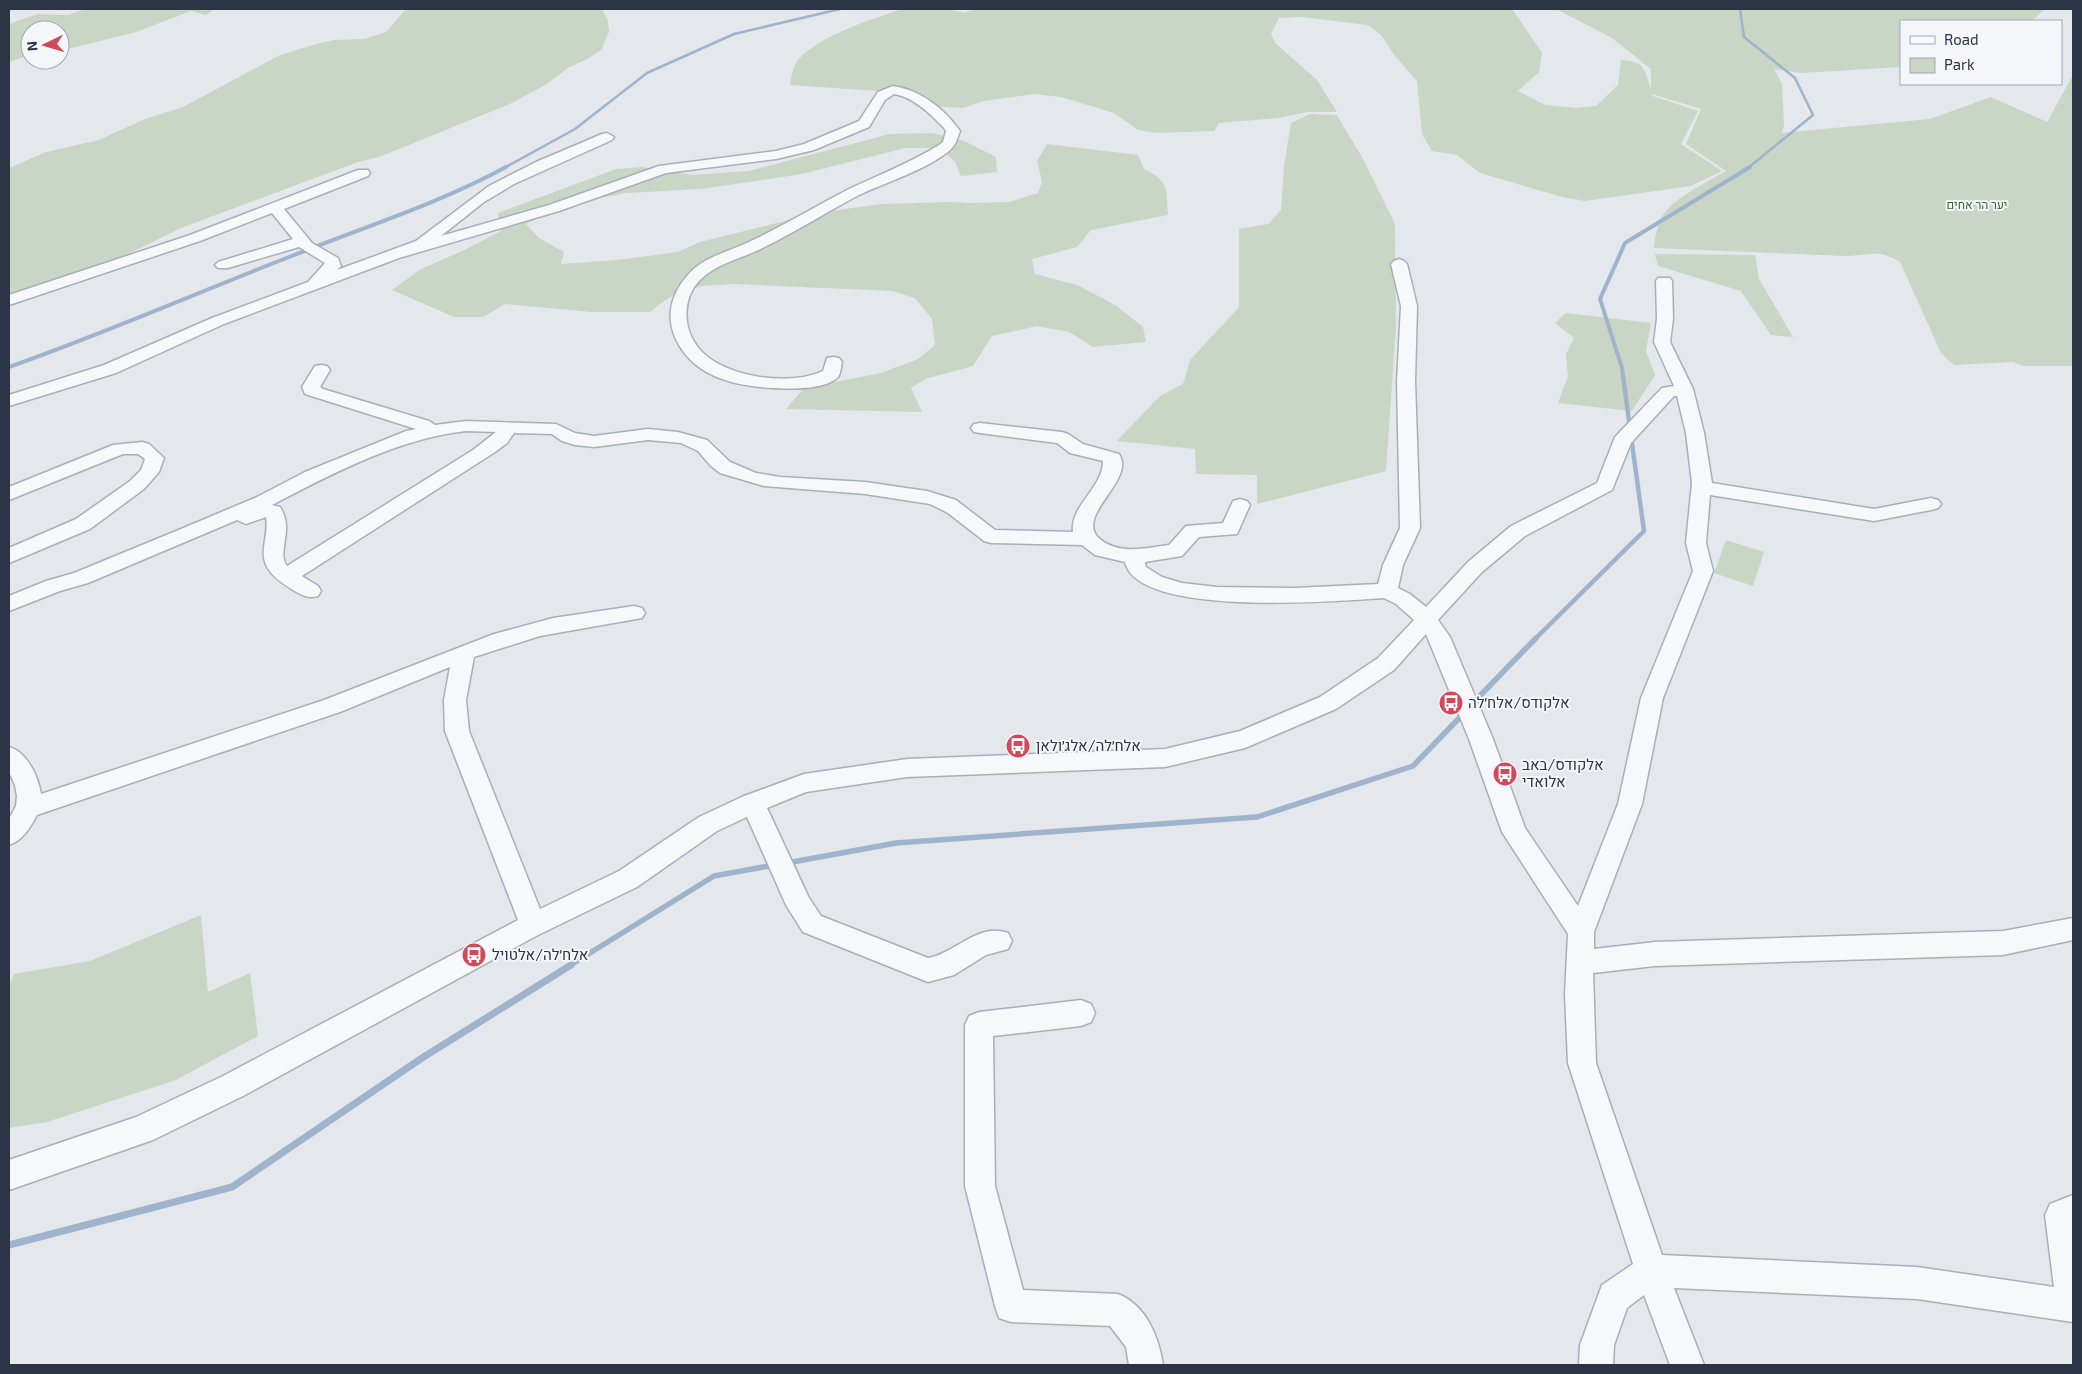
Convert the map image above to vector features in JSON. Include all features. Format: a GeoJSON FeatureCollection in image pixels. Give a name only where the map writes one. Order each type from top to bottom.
{"type":"FeatureCollection","features":[{"type":"Feature","properties":{"kind":"street"},"geometry":{"type":"LineString","coordinates":[[395,254],[554,208],[664,169],[747,160],[810,148],[864,124],[870,118],[884,93],[890,89],[896,89],[926,104],[946,121],[953,131],[944,148],[852,193],[794,226],[707,267],[694,277],[687,286],[677,310],[677,321],[681,334],[695,355],[708,367],[722,373],[765,382],[814,381],[823,380],[830,374],[833,362]]}},
{"type":"Feature","properties":{"kind":"street"},"geometry":{"type":"LineString","coordinates":[[9,400],[110,368],[218,320],[421,244],[448,225],[479,199],[510,181],[607,137]]}},
{"type":"Feature","properties":{"kind":"street"},"geometry":{"type":"LineString","coordinates":[[9,300],[196,238],[364,173]]}},
{"type":"Feature","properties":{"kind":"street"},"geometry":{"type":"LineString","coordinates":[[275,207],[307,246],[333,260],[333,266],[310,285]]}},
{"type":"Feature","properties":{"kind":"street"},"geometry":{"type":"LineString","coordinates":[[223,265],[302,241]]}},
{"type":"Feature","properties":{"kind":"street"},"geometry":{"type":"LineString","coordinates":[[1386,592],[1393,565],[1410,528],[1406,381],[1409,306],[1399,264]]}},
{"type":"Feature","properties":{"kind":"street"},"geometry":{"type":"LineString","coordinates":[[1664,281],[1665,319],[1662,342],[1684,389],[1695,434],[1702,488],[1696,544],[1704,571],[1652,698],[1630,804],[1581,932],[1582,1063],[1651,1271],[1687,1365]]}},
{"type":"Feature","properties":{"kind":"street"},"geometry":{"type":"LineString","coordinates":[[321,370],[311,390],[423,425],[430,430]]}},
{"type":"Feature","properties":{"kind":"street"},"geometry":{"type":"LineString","coordinates":[[9,1175],[142,1130],[233,1086],[533,925],[628,879],[708,824],[753,802],[804,784],[907,768],[1165,758],[1245,739],[1328,703],[1386,664],[1475,567],[1518,531],[1605,486],[1622,441],[1668,392],[1684,389]]}},
{"type":"Feature","properties":{"kind":"street"},"geometry":{"type":"LineString","coordinates":[[9,604],[53,586],[81,578],[146,551],[264,501],[312,476],[412,435],[430,430],[466,426],[556,429],[565,436],[582,442],[596,442],[645,434],[676,437],[694,442],[706,448],[713,458],[724,466],[761,480],[873,489],[919,495],[942,501],[955,509],[981,531],[991,536],[1088,539]]}},
{"type":"Feature","properties":{"kind":"street"},"geometry":{"type":"LineString","coordinates":[[287,576],[497,443],[505,435],[509,426]]}},
{"type":"Feature","properties":{"kind":"street"},"geometry":{"type":"LineString","coordinates":[[980,428],[1062,438],[1077,449],[1095,452],[1112,458],[1113,464],[1102,490],[1084,519],[1082,532],[1100,550],[1112,554],[1133,556],[1175,551],[1192,531],[1230,529],[1240,505]]}},
{"type":"Feature","properties":{"kind":"street"},"geometry":{"type":"LineString","coordinates":[[9,494],[120,449],[142,448],[155,458],[150,472],[137,485],[83,524],[9,556]]}},
{"type":"Feature","properties":{"kind":"street"},"geometry":{"type":"LineString","coordinates":[[1702,488],[1874,515],[1932,504]]}},
{"type":"Feature","properties":{"kind":"street"},"geometry":{"type":"LineString","coordinates":[[146,551],[185,542],[265,510],[273,511],[277,516],[278,524],[273,557],[277,568],[312,590]]}},
{"type":"Feature","properties":{"kind":"street"},"geometry":{"type":"LineString","coordinates":[[1133,556],[1138,570],[1157,584],[1192,591],[1235,595],[1386,592],[1403,599],[1427,620],[1439,637],[1481,738],[1514,832],[1581,932]]}},
{"type":"Feature","properties":{"kind":"street"},"geometry":{"type":"LineString","coordinates":[[9,614],[54,595],[81,578]]}},
{"type":"Feature","properties":{"kind":"street"},"geometry":{"type":"LineString","coordinates":[[28,808],[324,708],[527,632],[577,621],[634,613]]}},
{"type":"Feature","properties":{"kind":"street"},"geometry":{"type":"LineString","coordinates":[[464,654],[455,700],[458,731],[533,925]]}},
{"type":"Feature","properties":{"kind":"street"},"geometry":{"type":"LineString","coordinates":[[9,835],[24,818],[28,808],[29,796],[27,782],[13,766]]}},
{"type":"Feature","properties":{"kind":"street"},"geometry":{"type":"LineString","coordinates":[[753,802],[798,905],[812,924],[928,970],[944,967],[980,945],[999,942]]}},
{"type":"Feature","properties":{"kind":"street"},"geometry":{"type":"LineString","coordinates":[[1580,963],[1655,954],[2003,943],[2073,929]]}},
{"type":"Feature","properties":{"kind":"street"},"geometry":{"type":"LineString","coordinates":[[1081,1013],[979,1024],[980,1186],[1011,1306],[1118,1310],[1142,1340],[1146,1365]]}},
{"type":"Feature","properties":{"kind":"street"},"geometry":{"type":"LineString","coordinates":[[1596,1365],[1597,1345],[1614,1297],[1651,1271],[1917,1283],[2073,1306],[2061,1214],[2073,1211]]}},
{"type":"Feature","properties":{"kind":"green space"},"geometry":{"type":"Polygon","coordinates":[[[85,9],[215,9],[206,15],[191,11],[136,32],[70,48],[70,20],[20,20],[37,14],[68,15],[85,9]]]}},
{"type":"Feature","properties":{"kind":"green space"},"geometry":{"type":"Polygon","coordinates":[[[406,9],[602,9],[608,21],[609,32],[601,50],[514,102],[382,156],[358,162],[181,228],[124,256],[9,297],[9,168],[46,152],[99,140],[145,119],[183,107],[280,55],[334,40],[364,39],[386,32],[406,9]]]}},
{"type":"Feature","properties":{"kind":"green space","name":"יער הר אחים"},"geometry":{"type":"Polygon","coordinates":[[[903,9],[949,9],[964,13],[976,9],[1512,9],[1542,53],[1539,72],[1518,91],[1545,105],[1576,108],[1596,106],[1618,85],[1621,60],[1639,64],[1645,71],[1651,89],[1651,69],[1612,38],[1556,9],[2045,9],[2033,20],[1900,20],[1900,67],[1801,73],[1774,69],[1782,84],[1784,127],[1781,133],[1930,119],[1991,97],[2047,122],[2073,75],[2073,366],[2023,366],[2013,362],[1954,365],[1941,353],[1900,262],[1885,255],[1845,256],[1654,248],[1659,224],[1667,210],[1700,185],[1726,171],[1686,144],[1701,109],[1652,94],[1653,96],[1698,111],[1681,144],[1722,171],[1691,186],[1585,201],[1562,197],[1480,173],[1457,155],[1432,151],[1422,134],[1417,81],[1395,56],[1382,36],[1368,25],[1301,17],[1279,18],[1271,34],[1275,43],[1317,80],[1337,112],[1308,112],[1279,118],[1219,123],[1214,131],[1156,133],[1138,130],[1114,113],[1061,97],[1034,94],[984,101],[963,108],[915,105],[911,98],[893,92],[790,85],[796,62],[807,51],[832,36],[877,17],[903,9]]]}},
{"type":"Feature","properties":{"kind":"green space"},"geometry":{"type":"Polygon","coordinates":[[[20,20],[20,58],[9,62],[9,24],[20,20]]]}},
{"type":"Feature","properties":{"kind":"green space"},"geometry":{"type":"Polygon","coordinates":[[[1310,114],[1337,115],[1363,159],[1395,224],[1396,327],[1386,471],[1257,504],[1257,475],[1196,474],[1195,449],[1117,441],[1160,396],[1183,384],[1190,360],[1239,307],[1239,229],[1268,224],[1281,210],[1284,166],[1291,123],[1310,114]]]}},
{"type":"Feature","properties":{"kind":"green space"},"geometry":{"type":"Polygon","coordinates":[[[933,133],[964,141],[996,157],[997,172],[961,176],[955,162],[941,148],[906,148],[802,174],[701,189],[626,193],[569,204],[526,224],[539,238],[564,252],[561,264],[617,260],[678,252],[700,242],[817,213],[881,204],[1009,202],[1038,193],[1042,182],[1037,161],[1047,144],[1138,155],[1144,169],[1158,178],[1165,187],[1168,215],[1091,230],[1077,247],[1032,259],[1035,274],[1077,285],[1117,306],[1143,327],[1146,342],[1093,347],[1069,332],[1037,326],[992,336],[973,366],[925,379],[911,388],[922,412],[786,409],[804,388],[881,373],[918,359],[935,345],[932,319],[915,298],[892,291],[735,284],[701,286],[670,297],[650,312],[592,312],[505,304],[483,317],[454,317],[392,290],[421,269],[501,231],[498,213],[616,169],[642,167],[691,175],[749,171],[890,134],[933,133]]]}},
{"type":"Feature","properties":{"kind":"green space"},"geometry":{"type":"Polygon","coordinates":[[[1655,254],[1755,255],[1759,279],[1793,337],[1771,335],[1741,291],[1658,266],[1655,254]]]}},
{"type":"Feature","properties":{"kind":"green space"},"geometry":{"type":"Polygon","coordinates":[[[1566,313],[1651,323],[1646,351],[1655,375],[1632,411],[1558,403],[1568,376],[1566,354],[1574,338],[1555,323],[1566,313]]]}},
{"type":"Feature","properties":{"kind":"green space"},"geometry":{"type":"Polygon","coordinates":[[[1726,540],[1764,552],[1753,586],[1714,573],[1726,540]]]}},
{"type":"Feature","properties":{"kind":"green space"},"geometry":{"type":"Polygon","coordinates":[[[201,915],[208,992],[250,973],[258,1036],[176,1080],[47,1122],[9,1128],[9,986],[14,974],[90,961],[201,915]]]}},
{"type":"Feature","properties":{"kind":"waterway"},"geometry":{"type":"LineString","coordinates":[[504,168],[575,129],[647,73],[734,34],[840,9]]}},
{"type":"Feature","properties":{"kind":"waterway"},"geometry":{"type":"LineString","coordinates":[[1740,9],[1744,37],[1795,78],[1813,115],[1748,168]]}},
{"type":"Feature","properties":{"kind":"waterway"},"geometry":{"type":"LineString","coordinates":[[9,367],[429,203],[506,167]]}},
{"type":"Feature","properties":{"kind":"waterway"},"geometry":{"type":"LineString","coordinates":[[1623,378],[1622,368],[1600,299],[1625,243],[1750,167]]}},
{"type":"Feature","properties":{"kind":"waterway"},"geometry":{"type":"LineString","coordinates":[[1623,376],[1630,428]]}},
{"type":"Feature","properties":{"kind":"waterway"},"geometry":{"type":"LineString","coordinates":[[1536,638],[1644,531],[1631,436]]}},
{"type":"Feature","properties":{"kind":"waterway"},"geometry":{"type":"LineString","coordinates":[[1472,704],[1536,638]]}},
{"type":"Feature","properties":{"kind":"waterway"},"geometry":{"type":"LineString","coordinates":[[787,863],[896,843],[1257,817],[1413,766],[1465,712]]}},
{"type":"Feature","properties":{"kind":"waterway"},"geometry":{"type":"LineString","coordinates":[[569,966],[714,876],[774,865]]}},
{"type":"Feature","properties":{"kind":"waterway"},"geometry":{"type":"LineString","coordinates":[[9,1245],[232,1187],[422,1058],[571,965]]}},
{"type":"Feature","properties":{"kind":"place","name":"אלקודס/אלח׳לה"},"geometry":{"type":"Point","coordinates":[1451,703]}},
{"type":"Feature","properties":{"kind":"place","name":"אלח׳לה/אלג׳ולאן"},"geometry":{"type":"Point","coordinates":[1018,746]}},
{"type":"Feature","properties":{"kind":"place","name":"אלקודס/באב אלואדי"},"geometry":{"type":"Point","coordinates":[1505,774]}},
{"type":"Feature","properties":{"kind":"place","name":"אלח׳לה/אלטויל"},"geometry":{"type":"Point","coordinates":[474,955]}}]}
